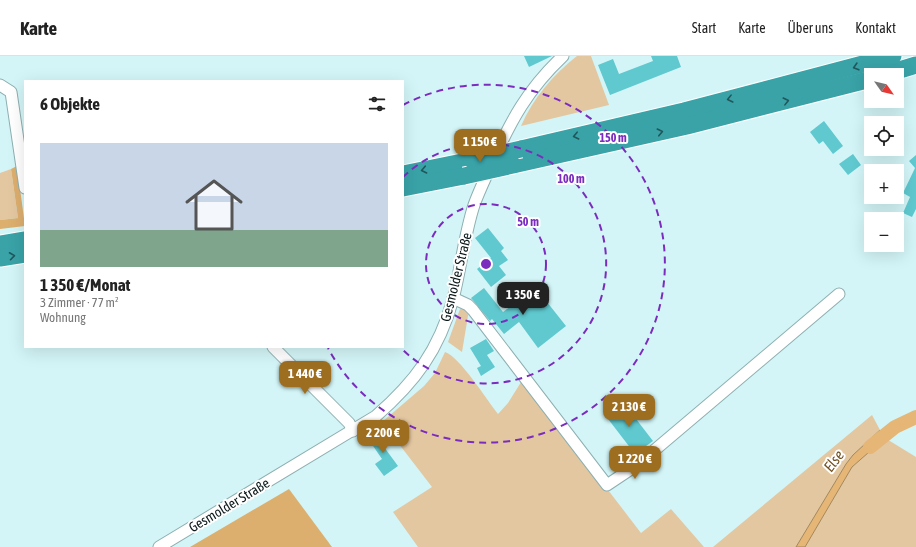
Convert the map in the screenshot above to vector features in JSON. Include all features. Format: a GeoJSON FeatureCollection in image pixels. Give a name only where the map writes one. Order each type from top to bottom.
{"type":"FeatureCollection","features":[{"type":"Feature","properties":{"kind":"highway"},"geometry":{"type":"LineString","coordinates":[[404,174],[472,160],[684,111],[893,56]]}},
{"type":"Feature","properties":{"kind":"highway"},"geometry":{"type":"LineString","coordinates":[[904,69],[916,65]]}},
{"type":"Feature","properties":{"kind":"highway"},"geometry":{"type":"LineString","coordinates":[[404,188],[513,166],[687,126],[864,81]]}},
{"type":"Feature","properties":{"kind":"highway"},"geometry":{"type":"LineString","coordinates":[[0,244],[24,240]]}},
{"type":"Feature","properties":{"kind":"highway"},"geometry":{"type":"LineString","coordinates":[[0,258],[24,254]]}},
{"type":"Feature","properties":{"kind":"street","name":"Gesmolder Straße"},"geometry":{"type":"LineString","coordinates":[[159,547],[353,431],[390,404],[415,378],[437,342],[453,298],[474,204],[503,138],[525,100],[539,81],[563,56]]}},
{"type":"Feature","properties":{"kind":"street"},"geometry":{"type":"LineString","coordinates":[[0,85],[11,92],[24,181]]}},
{"type":"Feature","properties":{"kind":"street"},"geometry":{"type":"LineString","coordinates":[[453,298],[473,310],[607,485],[637,465],[839,294]]}},
{"type":"Feature","properties":{"kind":"street"},"geometry":{"type":"LineString","coordinates":[[274,348],[348,423],[353,431]]}},
{"type":"Feature","properties":{"kind":"shaded area"},"geometry":{"type":"Polygon","coordinates":[[[577,56],[591,56],[609,105],[521,126],[531,106],[544,88],[577,56]]]}},
{"type":"Feature","properties":{"kind":"shaded area"},"geometry":{"type":"Polygon","coordinates":[[[17,166],[24,226],[0,229],[0,220],[18,218],[11,169],[17,166]]]}},
{"type":"Feature","properties":{"kind":"shaded area"},"geometry":{"type":"Polygon","coordinates":[[[11,169],[18,218],[0,220],[0,173],[11,169]]]}},
{"type":"Feature","properties":{"kind":"shaded area"},"geometry":{"type":"Polygon","coordinates":[[[460,309],[469,310],[462,352],[448,342],[460,309]]]}},
{"type":"Feature","properties":{"kind":"shaded area"},"geometry":{"type":"Polygon","coordinates":[[[445,352],[458,361],[498,414],[508,403],[523,379],[641,533],[671,509],[704,547],[418,547],[393,512],[432,487],[382,422],[424,386],[435,373],[445,352]]]}},
{"type":"Feature","properties":{"kind":"shaded area"},"geometry":{"type":"Polygon","coordinates":[[[872,415],[880,430],[853,455],[846,464],[796,547],[713,547],[872,415]]]}},
{"type":"Feature","properties":{"kind":"shaded area"},"geometry":{"type":"Polygon","coordinates":[[[880,430],[885,438],[852,467],[805,547],[796,547],[846,464],[853,455],[880,430]]]}},
{"type":"Feature","properties":{"kind":"shaded area"},"geometry":{"type":"Polygon","coordinates":[[[885,438],[916,457],[916,547],[805,547],[852,467],[885,438]]]}},
{"type":"Feature","properties":{"kind":"shaded area"},"geometry":{"type":"Polygon","coordinates":[[[289,489],[332,547],[190,547],[289,489]]]}},
{"type":"Feature","properties":{"kind":"building"},"geometry":{"type":"Polygon","coordinates":[[[524,56],[552,56],[529,67],[524,56]]]}},
{"type":"Feature","properties":{"kind":"building"},"geometry":{"type":"Polygon","coordinates":[[[651,56],[677,56],[681,67],[610,95],[598,65],[613,59],[619,74],[653,61],[651,56]]]}},
{"type":"Feature","properties":{"kind":"building"},"geometry":{"type":"Polygon","coordinates":[[[824,121],[843,146],[833,154],[823,141],[819,144],[810,132],[824,121]]]}},
{"type":"Feature","properties":{"kind":"building"},"geometry":{"type":"Polygon","coordinates":[[[853,154],[861,165],[848,175],[839,164],[853,154]]]}},
{"type":"Feature","properties":{"kind":"building"},"geometry":{"type":"Polygon","coordinates":[[[916,155],[916,209],[912,217],[903,212],[910,197],[904,194],[904,191],[915,168],[909,161],[916,155]]]}},
{"type":"Feature","properties":{"kind":"building"},"geometry":{"type":"Polygon","coordinates":[[[488,228],[504,248],[501,251],[508,260],[499,266],[506,275],[491,287],[477,269],[491,258],[475,238],[488,228]]]}},
{"type":"Feature","properties":{"kind":"building"},"geometry":{"type":"Polygon","coordinates":[[[530,286],[544,304],[547,302],[566,326],[538,348],[519,322],[504,334],[492,319],[490,321],[471,298],[484,288],[503,312],[524,296],[522,292],[530,286]]]}},
{"type":"Feature","properties":{"kind":"building"},"geometry":{"type":"Polygon","coordinates":[[[486,339],[494,351],[487,355],[495,367],[481,376],[477,368],[481,366],[470,348],[486,339]]]}},
{"type":"Feature","properties":{"kind":"building"},"geometry":{"type":"Polygon","coordinates":[[[623,402],[653,441],[635,454],[605,415],[623,402]]]}},
{"type":"Feature","properties":{"kind":"building"},"geometry":{"type":"Polygon","coordinates":[[[381,431],[390,443],[384,447],[398,466],[384,476],[375,464],[382,459],[369,440],[381,431]]]}},
{"type":"Feature","properties":{"kind":"waterway","name":"Else"},"geometry":{"type":"LineString","coordinates":[[870,447],[895,427],[916,417]]}}]}
